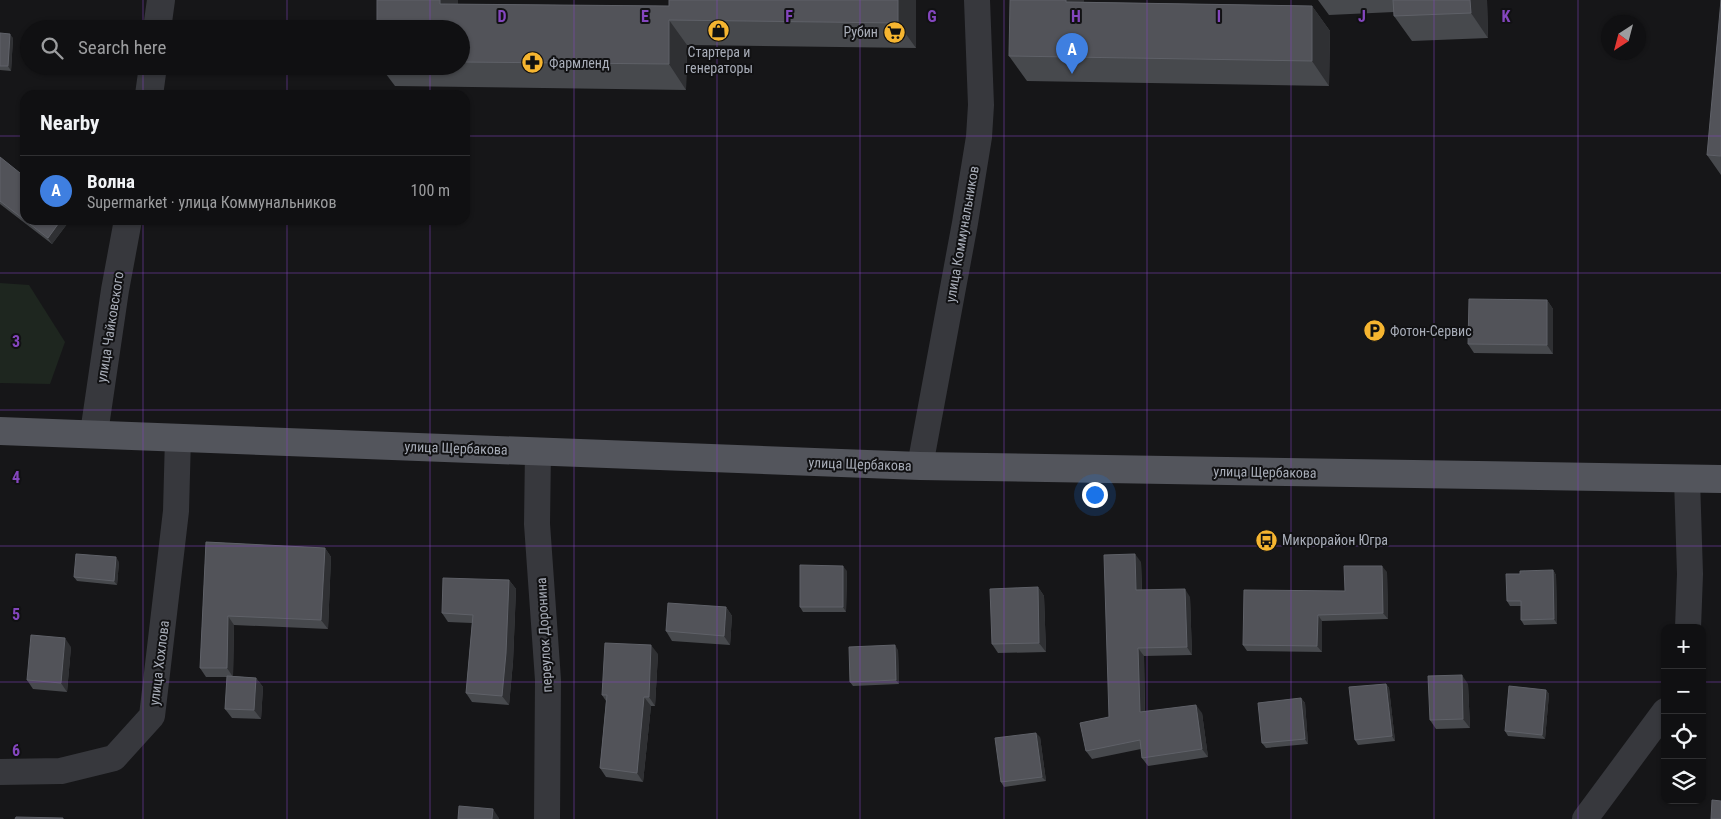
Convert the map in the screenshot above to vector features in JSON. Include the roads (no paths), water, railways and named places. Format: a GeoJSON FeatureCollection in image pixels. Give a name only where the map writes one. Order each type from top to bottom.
{"type":"FeatureCollection","features":[{"type":"Feature","properties":{"kind":"main road","name":"улица Щербакова"},"geometry":{"type":"LineString","coordinates":[[0,431],[94,433],[920,466],[1721,479]]}},
{"type":"Feature","properties":{"kind":"street"},"geometry":{"type":"LineString","coordinates":[[159,20],[161,0]]}},
{"type":"Feature","properties":{"kind":"street","name":"улица Коммунальников"},"geometry":{"type":"LineString","coordinates":[[920,466],[979,137],[980,105],[976,0]]}},
{"type":"Feature","properties":{"kind":"street"},"geometry":{"type":"LineString","coordinates":[[149,90],[151,75]]}},
{"type":"Feature","properties":{"kind":"street","name":"улица Чайковского"},"geometry":{"type":"LineString","coordinates":[[94,433],[127,225]]}},
{"type":"Feature","properties":{"kind":"street","name":"улица Хохлова"},"geometry":{"type":"LineString","coordinates":[[0,772],[61,771],[114,758],[152,716],[176,511],[178,437]]}},
{"type":"Feature","properties":{"kind":"street","name":"переулок Доронина"},"geometry":{"type":"LineString","coordinates":[[538,452],[537,524],[548,680],[546,819]]}},
{"type":"Feature","properties":{"kind":"street"},"geometry":{"type":"LineString","coordinates":[[1686,479],[1690,574],[1688,624]]}},
{"type":"Feature","properties":{"kind":"street"},"geometry":{"type":"LineString","coordinates":[[1585,819],[1663,714]]}},
{"type":"Feature","properties":{"kind":"place","name":"Стартера и генераторы"},"geometry":{"type":"Point","coordinates":[719,30]}},
{"type":"Feature","properties":{"kind":"place","name":"Рубин"},"geometry":{"type":"Point","coordinates":[894,32]}},
{"type":"Feature","properties":{"kind":"place","name":"Фармленд"},"geometry":{"type":"Point","coordinates":[533,63]}},
{"type":"Feature","properties":{"kind":"place","name":"Волна"},"geometry":{"type":"Point","coordinates":[1072,74]}},
{"type":"Feature","properties":{"kind":"place","name":"Фотон-Сервис"},"geometry":{"type":"Point","coordinates":[1374,331]}},
{"type":"Feature","properties":{"kind":"place","name":"Микрорайон Югра"},"geometry":{"type":"Point","coordinates":[1266,540]}}]}
